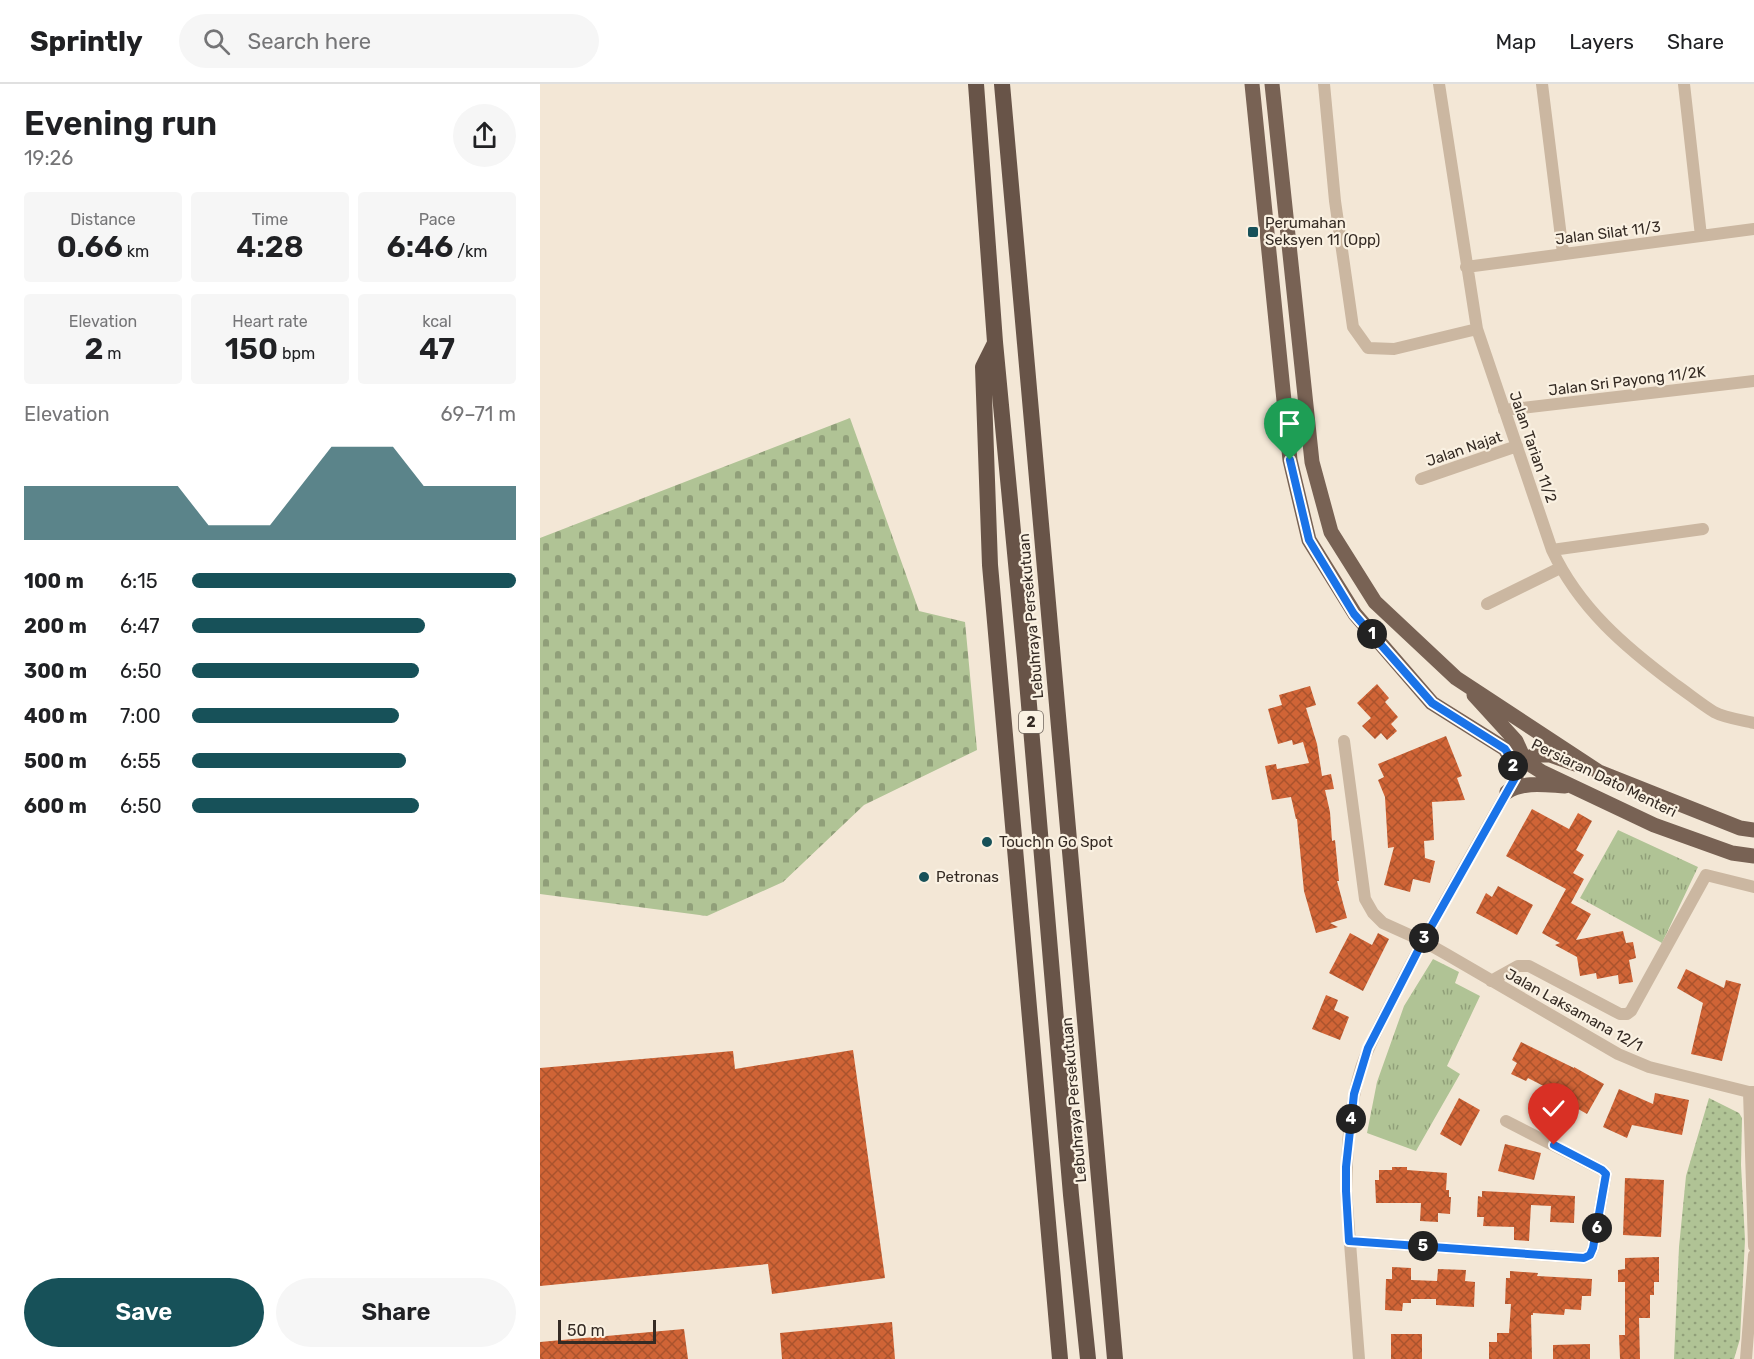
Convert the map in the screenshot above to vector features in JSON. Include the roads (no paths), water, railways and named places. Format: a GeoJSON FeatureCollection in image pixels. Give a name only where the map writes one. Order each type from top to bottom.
{"type":"FeatureCollection","features":[{"type":"Feature","properties":{"kind":"highway","name":"Lebuhraya Persekutuan"},"geometry":{"type":"LineString","coordinates":[[976,84],[995,342],[1025,658],[1071,1195],[1088,1359]]}},
{"type":"Feature","properties":{"kind":"highway","name":"Lebuhraya Persekutuan"},"geometry":{"type":"LineString","coordinates":[[1002,84],[1115,1359]]}},
{"type":"Feature","properties":{"kind":"highway"},"geometry":{"type":"LineString","coordinates":[[995,342],[983,367],[990,565],[1060,1359]]}},
{"type":"Feature","properties":{"kind":"main road","name":"Persiaran Dato Menteri"},"geometry":{"type":"LineString","coordinates":[[1252,84],[1290,460],[1309,540],[1354,614],[1432,703],[1542,772],[1654,825],[1732,853],[1754,856]]}},
{"type":"Feature","properties":{"kind":"main road","name":"Persiaran Dato Menteri"},"geometry":{"type":"LineString","coordinates":[[1272,84],[1312,462],[1331,532],[1375,602],[1456,678],[1599,771],[1740,828],[1754,830]]}},
{"type":"Feature","properties":{"kind":"main road"},"geometry":{"type":"LineString","coordinates":[[1464,683],[1516,741],[1525,761],[1534,755],[1550,755],[1599,771]]}},
{"type":"Feature","properties":{"kind":"main road"},"geometry":{"type":"LineString","coordinates":[[1505,749],[1511,758],[1515,778]]}},
{"type":"Feature","properties":{"kind":"main road"},"geometry":{"type":"LineString","coordinates":[[1507,792],[1515,786],[1538,784],[1574,787]]}},
{"type":"Feature","properties":{"kind":"street"},"geometry":{"type":"LineString","coordinates":[[1324,84],[1335,201],[1353,327],[1368,348],[1394,349],[1477,329]]}},
{"type":"Feature","properties":{"kind":"street","name":"Jalan Tarian 11/2"},"geometry":{"type":"LineString","coordinates":[[1439,84],[1477,329],[1560,568],[1581,599],[1613,633],[1648,664],[1716,713],[1754,723]]}},
{"type":"Feature","properties":{"kind":"street"},"geometry":{"type":"LineString","coordinates":[[1542,84],[1563,253]]}},
{"type":"Feature","properties":{"kind":"street"},"geometry":{"type":"LineString","coordinates":[[1684,84],[1701,236]]}},
{"type":"Feature","properties":{"kind":"street","name":"Jalan Silat 11/3"},"geometry":{"type":"LineString","coordinates":[[1466,267],[1754,230]]}},
{"type":"Feature","properties":{"kind":"street","name":"Jalan Sri Payong 11/2K"},"geometry":{"type":"LineString","coordinates":[[1504,410],[1754,381]]}},
{"type":"Feature","properties":{"kind":"street","name":"Jalan Najat"},"geometry":{"type":"LineString","coordinates":[[1421,479],[1517,446]]}},
{"type":"Feature","properties":{"kind":"street"},"geometry":{"type":"LineString","coordinates":[[1552,550],[1703,529]]}},
{"type":"Feature","properties":{"kind":"street"},"geometry":{"type":"LineString","coordinates":[[1487,604],[1560,568]]}},
{"type":"Feature","properties":{"kind":"street","name":"Jalan Laksamana 12/1"},"geometry":{"type":"LineString","coordinates":[[1344,741],[1365,899],[1373,913],[1383,923],[1423,941],[1618,1054],[1649,1067],[1751,1092]]}},
{"type":"Feature","properties":{"kind":"street"},"geometry":{"type":"LineString","coordinates":[[1359,1359],[1346,1175],[1354,1094],[1368,1048],[1423,941],[1525,761]]}},
{"type":"Feature","properties":{"kind":"street"},"geometry":{"type":"LineString","coordinates":[[1491,981],[1518,966],[1529,966],[1620,1014],[1627,1014],[1631,1011],[1706,875],[1754,887]]}},
{"type":"Feature","properties":{"kind":"street"},"geometry":{"type":"LineString","coordinates":[[1751,1092],[1754,1246]]}},
{"type":"Feature","properties":{"kind":"street"},"geometry":{"type":"LineString","coordinates":[[1349,1241],[1584,1258],[1590,1255],[1606,1174],[1506,1121]]}},
{"type":"Feature","properties":{"kind":"street"},"geometry":{"type":"LineString","coordinates":[[1746,1359],[1754,1255]]}},
{"type":"Feature","properties":{"kind":"place","name":"Perumahan Seksyen 11 (Opp)"},"geometry":{"type":"Point","coordinates":[1253,232]}},
{"type":"Feature","properties":{"kind":"place","name":"Touch n Go Spot"},"geometry":{"type":"Point","coordinates":[987,842]}},
{"type":"Feature","properties":{"kind":"place","name":"Petronas"},"geometry":{"type":"Point","coordinates":[924,877]}}]}
